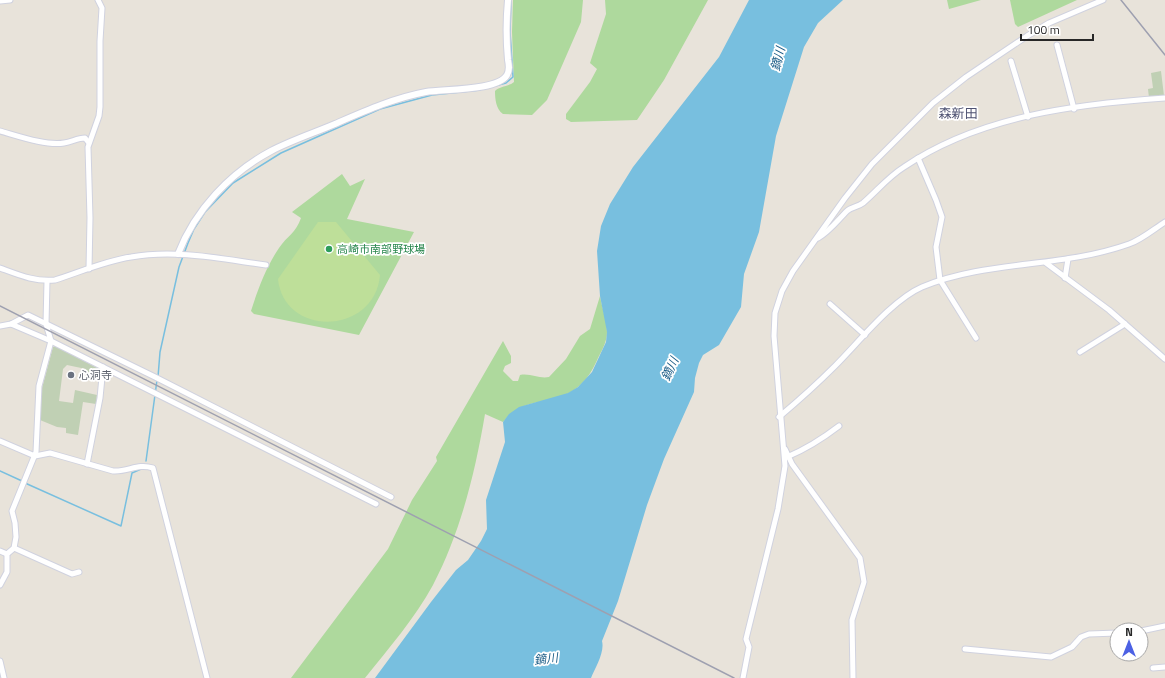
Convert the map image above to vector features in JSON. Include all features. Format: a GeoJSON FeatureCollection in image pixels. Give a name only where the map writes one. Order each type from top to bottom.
{"type":"FeatureCollection","features":[{"type":"Feature","properties":{"kind":"street"},"geometry":{"type":"LineString","coordinates":[[0,1],[10,0]]}},
{"type":"Feature","properties":{"kind":"street"},"geometry":{"type":"LineString","coordinates":[[89,269],[90,218],[88,143],[100,112],[100,41],[102,8],[98,0]]}},
{"type":"Feature","properties":{"kind":"street"},"geometry":{"type":"LineString","coordinates":[[178,254],[185,235],[204,207],[237,174],[270,152],[384,103],[425,92],[470,89],[504,79],[508,75],[509,68],[505,32],[508,0]]}},
{"type":"Feature","properties":{"kind":"street"},"geometry":{"type":"LineString","coordinates":[[745,677],[749,647],[746,639],[778,509],[786,457],[779,417],[774,336],[777,304],[793,270],[872,164],[933,103],[978,69],[1027,36],[1049,23],[1103,0]]}},
{"type":"Feature","properties":{"kind":"street"},"geometry":{"type":"LineString","coordinates":[[1056,45],[1074,109]]}},
{"type":"Feature","properties":{"kind":"street"},"geometry":{"type":"LineString","coordinates":[[1011,61],[1028,117]]}},
{"type":"Feature","properties":{"kind":"street"},"geometry":{"type":"LineString","coordinates":[[816,240],[828,232],[848,210],[862,204],[881,184],[918,158],[984,129],[1043,112],[1165,98]]}},
{"type":"Feature","properties":{"kind":"street"},"geometry":{"type":"LineString","coordinates":[[0,131],[41,141],[64,143],[78,138],[85,138],[88,143]]}},
{"type":"Feature","properties":{"kind":"street"},"geometry":{"type":"LineString","coordinates":[[918,158],[942,217],[936,247],[940,280],[976,338]]}},
{"type":"Feature","properties":{"kind":"street"},"geometry":{"type":"LineString","coordinates":[[779,417],[813,388],[906,296],[940,280],[997,269],[1068,259],[1130,244],[1165,222]]}},
{"type":"Feature","properties":{"kind":"street"},"geometry":{"type":"LineString","coordinates":[[0,268],[27,278],[47,281],[55,280],[133,256],[178,254],[266,265]]}},
{"type":"Feature","properties":{"kind":"street"},"geometry":{"type":"LineString","coordinates":[[1066,278],[1068,259]]}},
{"type":"Feature","properties":{"kind":"street"},"geometry":{"type":"LineString","coordinates":[[1046,263],[1125,324],[1165,359]]}},
{"type":"Feature","properties":{"kind":"street"},"geometry":{"type":"LineString","coordinates":[[0,586],[7,572],[8,554],[14,548],[16,529],[12,511],[35,456],[38,438],[37,404],[39,386],[51,341],[46,324],[47,281]]}},
{"type":"Feature","properties":{"kind":"street"},"geometry":{"type":"LineString","coordinates":[[830,304],[865,336]]}},
{"type":"Feature","properties":{"kind":"street"},"geometry":{"type":"LineString","coordinates":[[0,326],[11,324],[28,315],[155,377],[391,497]]}},
{"type":"Feature","properties":{"kind":"street"},"geometry":{"type":"LineString","coordinates":[[11,324],[51,341],[376,504]]}},
{"type":"Feature","properties":{"kind":"street"},"geometry":{"type":"LineString","coordinates":[[1080,352],[1125,324]]}},
{"type":"Feature","properties":{"kind":"street"},"geometry":{"type":"LineString","coordinates":[[86,464],[100,398],[103,367]]}},
{"type":"Feature","properties":{"kind":"street"},"geometry":{"type":"LineString","coordinates":[[786,457],[805,447],[814,445],[838,426]]}},
{"type":"Feature","properties":{"kind":"street"},"geometry":{"type":"LineString","coordinates":[[0,441],[35,456],[50,453],[86,464],[117,471],[140,466],[153,468],[207,678]]}},
{"type":"Feature","properties":{"kind":"street"},"geometry":{"type":"LineString","coordinates":[[786,457],[860,558],[864,582],[852,620],[853,678]]}},
{"type":"Feature","properties":{"kind":"street"},"geometry":{"type":"LineString","coordinates":[[14,548],[72,574],[79,572]]}},
{"type":"Feature","properties":{"kind":"street"},"geometry":{"type":"LineString","coordinates":[[0,551],[8,554]]}},
{"type":"Feature","properties":{"kind":"street"},"geometry":{"type":"LineString","coordinates":[[1149,629],[1165,626]]}},
{"type":"Feature","properties":{"kind":"street"},"geometry":{"type":"LineString","coordinates":[[965,649],[1051,657],[1072,647],[1081,637],[1089,634],[1109,633]]}},
{"type":"Feature","properties":{"kind":"street"},"geometry":{"type":"LineString","coordinates":[[0,661],[4,678]]}},
{"type":"Feature","properties":{"kind":"street"},"geometry":{"type":"LineString","coordinates":[[1153,668],[1165,667]]}},
{"type":"Feature","properties":{"kind":"green space"},"geometry":{"type":"Polygon","coordinates":[[[513,0],[583,0],[581,22],[547,100],[532,115],[503,114],[497,107],[495,91],[514,82],[512,32],[513,0]]]}},
{"type":"Feature","properties":{"kind":"green space"},"geometry":{"type":"Polygon","coordinates":[[[605,0],[708,0],[664,80],[637,120],[571,122],[566,119],[566,114],[590,82],[597,69],[590,63],[606,14],[605,0]]]}},
{"type":"Feature","properties":{"kind":"green space"},"geometry":{"type":"Polygon","coordinates":[[[947,0],[981,0],[949,9],[947,0]]]}},
{"type":"Feature","properties":{"kind":"green space"},"geometry":{"type":"Polygon","coordinates":[[[1010,0],[1077,0],[1018,27],[1015,24],[1010,0]]]}},
{"type":"Feature","properties":{"kind":"green space"},"geometry":{"type":"Polygon","coordinates":[[[1161,71],[1164,96],[1149,98],[1148,89],[1153,88],[1151,73],[1161,71]]]}},
{"type":"Feature","properties":{"kind":"green space"},"geometry":{"type":"Polygon","coordinates":[[[342,174],[350,186],[365,179],[347,219],[414,232],[359,335],[254,314],[251,311],[266,270],[274,255],[294,231],[301,218],[292,212],[342,174]]]}},
{"type":"Feature","properties":{"kind":"green space","name":"高崎市南部野球場"},"geometry":{"type":"Polygon","coordinates":[[[318,222],[336,222],[380,275],[374,295],[363,309],[347,318],[329,322],[312,319],[296,312],[284,298],[278,279],[318,222]]]}},
{"type":"Feature","properties":{"kind":"green space"},"geometry":{"type":"Polygon","coordinates":[[[600,296],[606,323],[606,339],[603,349],[583,383],[579,387],[560,397],[526,405],[510,414],[503,422],[485,414],[472,480],[452,544],[443,565],[418,609],[365,678],[291,678],[388,549],[412,500],[437,461],[436,457],[503,341],[511,356],[511,363],[505,366],[503,371],[513,381],[518,381],[520,375],[549,377],[566,359],[580,336],[590,329],[600,296]]]}},
{"type":"Feature","properties":{"kind":"green space"},"geometry":{"type":"Polygon","coordinates":[[[56,346],[101,370],[100,375],[95,375],[86,372],[86,369],[67,365],[63,369],[59,401],[73,403],[75,390],[97,395],[96,404],[83,402],[78,435],[66,433],[66,428],[57,427],[40,420],[42,388],[53,347],[56,346]]]}},
{"type":"Feature","properties":{"kind":"water","name":"鏑川"},"geometry":{"type":"Polygon","coordinates":[[[749,0],[843,0],[818,23],[804,47],[776,136],[759,232],[744,274],[741,307],[719,345],[703,355],[699,363],[695,378],[694,392],[664,459],[647,505],[618,601],[602,641],[603,645],[601,655],[591,678],[375,678],[456,570],[468,560],[487,529],[486,500],[505,442],[503,422],[509,414],[519,407],[568,393],[578,387],[592,372],[606,342],[607,332],[600,296],[597,251],[601,226],[610,204],[633,167],[719,57],[749,0]]]}},
{"type":"Feature","properties":{"kind":"waterway"},"geometry":{"type":"LineString","coordinates":[[495,86],[506,83],[513,77],[510,32],[511,0]]}},
{"type":"Feature","properties":{"kind":"waterway"},"geometry":{"type":"LineString","coordinates":[[158,377],[160,352],[179,267],[188,243],[194,229],[205,212],[233,183],[281,153],[380,109],[432,95],[480,90]]}},
{"type":"Feature","properties":{"kind":"waterway"},"geometry":{"type":"LineString","coordinates":[[146,461],[157,380]]}},
{"type":"Feature","properties":{"kind":"waterway"},"geometry":{"type":"LineString","coordinates":[[25,483],[121,526],[132,473],[141,469]]}},
{"type":"Feature","properties":{"kind":"waterway"},"geometry":{"type":"LineString","coordinates":[[0,471],[22,481]]}},
{"type":"Feature","properties":{"kind":"railway"},"geometry":{"type":"LineString","coordinates":[[1121,0],[1165,55]]}},
{"type":"Feature","properties":{"kind":"railway"},"geometry":{"type":"LineString","coordinates":[[0,306],[734,678]]}},
{"type":"Feature","properties":{"kind":"place","name":"高崎市南部野球場"},"geometry":{"type":"Point","coordinates":[329,249]}},
{"type":"Feature","properties":{"kind":"place","name":"心洞寺"},"geometry":{"type":"Point","coordinates":[71,375]}},
{"type":"Feature","properties":{"kind":"district","name":"森新田"},"geometry":{"type":"Point","coordinates":[958,113]}}]}
